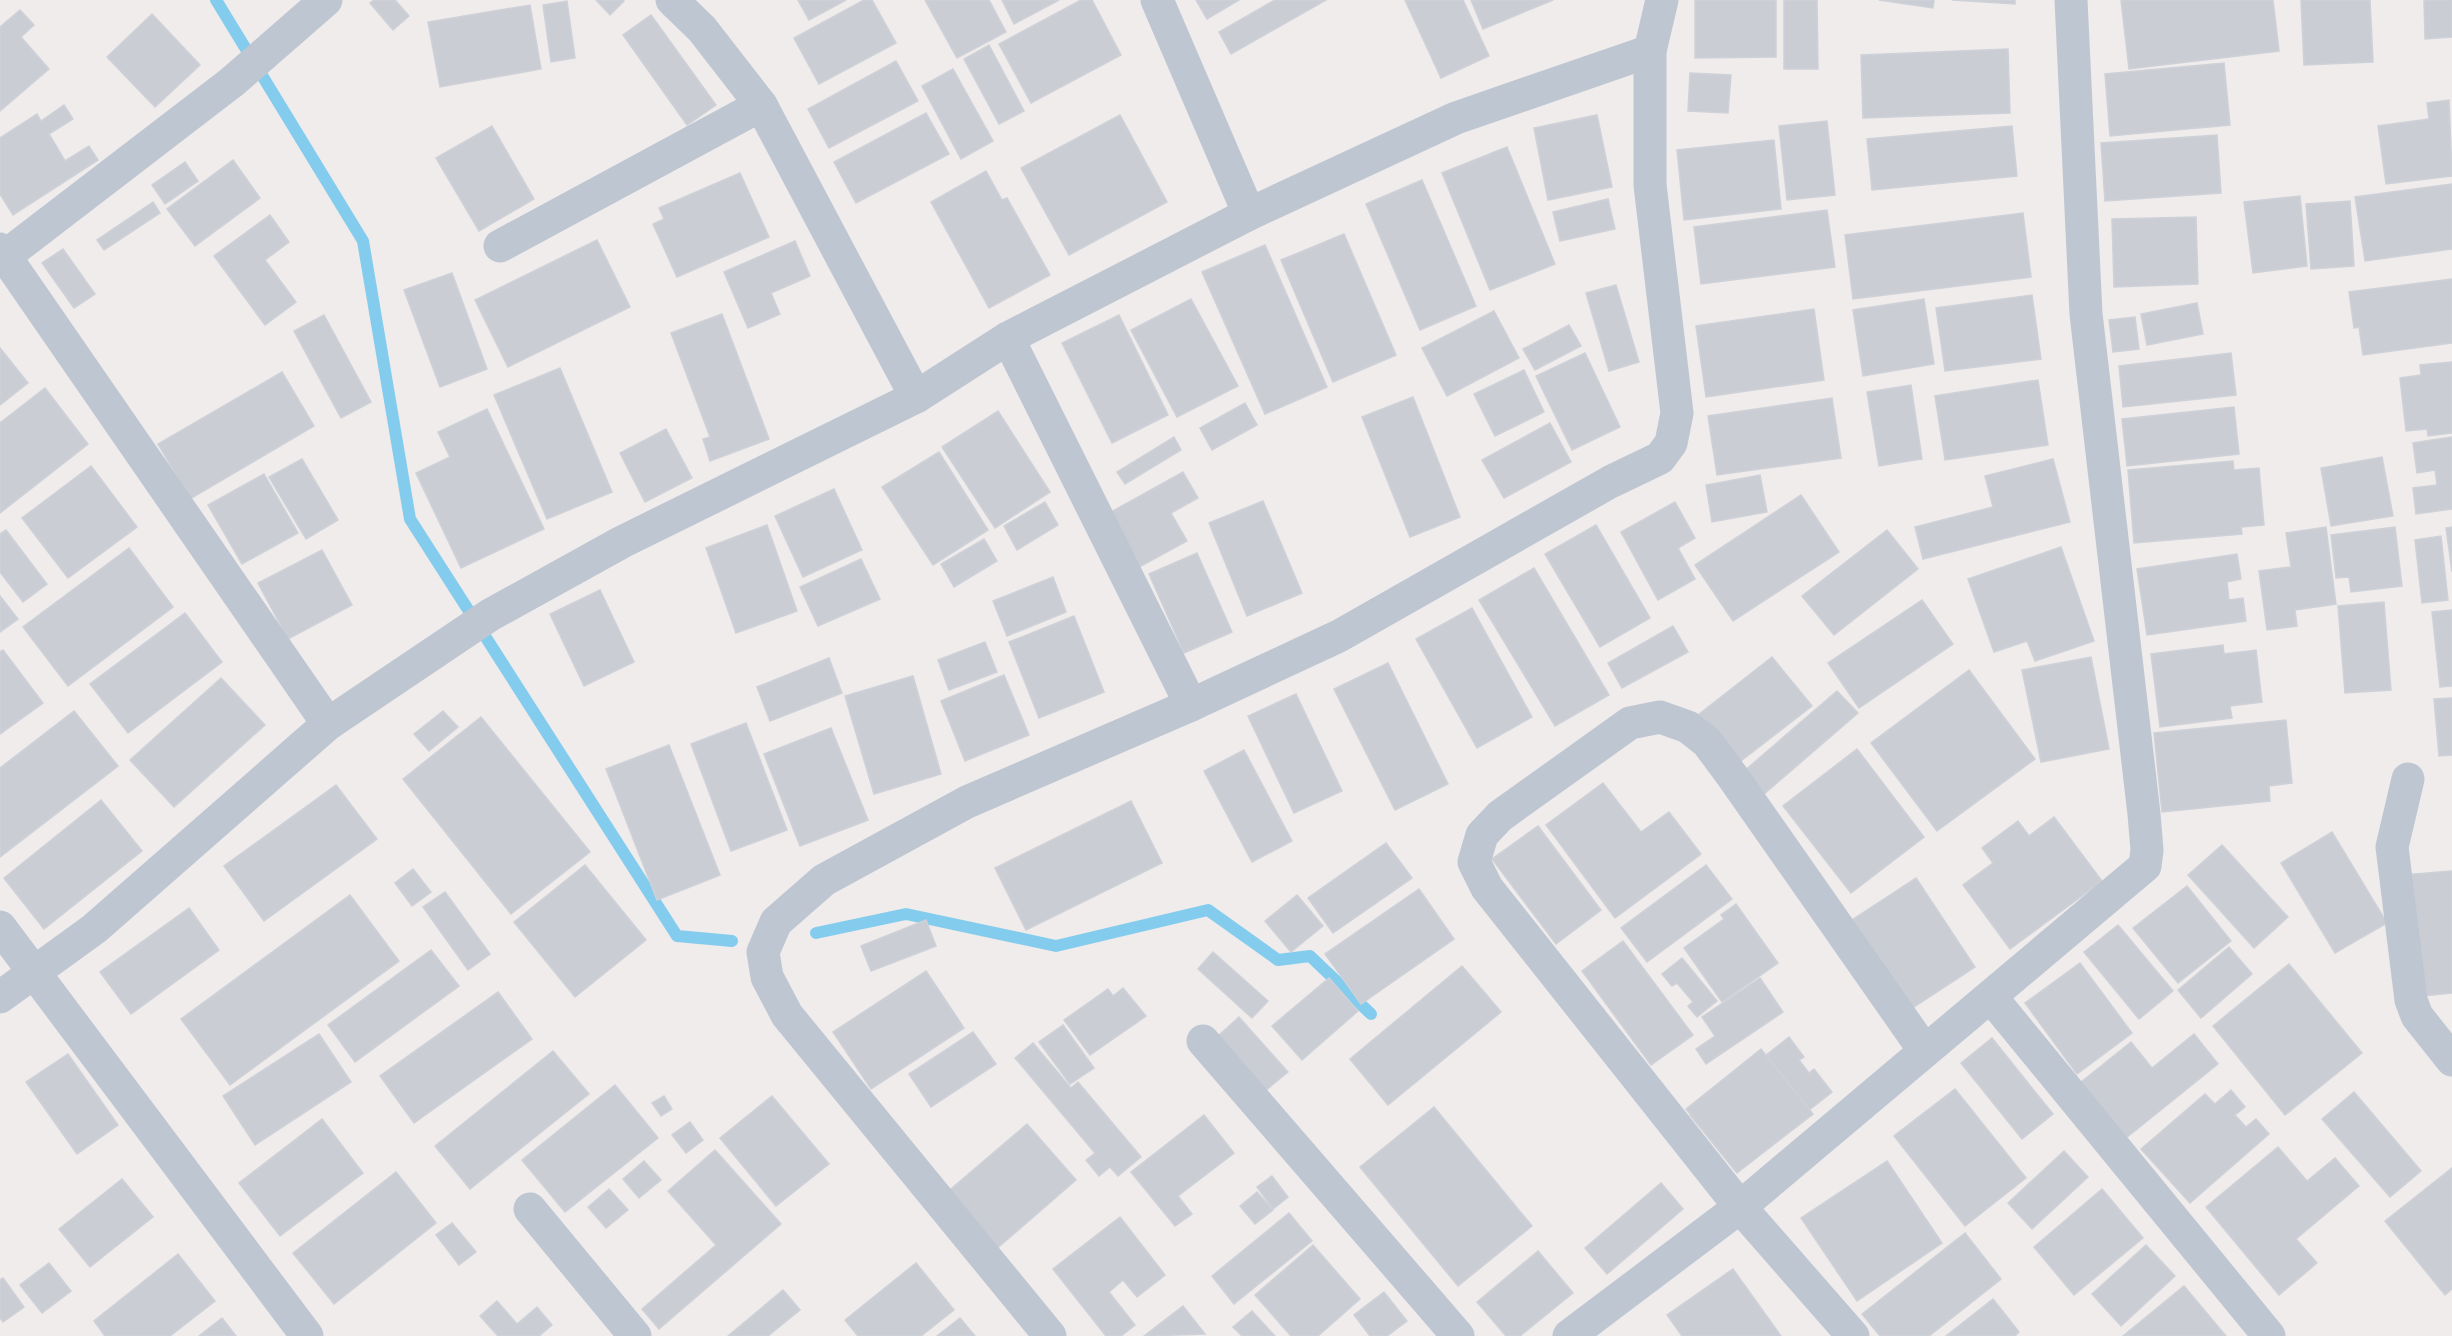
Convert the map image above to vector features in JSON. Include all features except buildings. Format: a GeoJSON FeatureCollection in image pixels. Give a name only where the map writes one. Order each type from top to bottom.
{"type":"FeatureCollection","features":[{"type":"Feature","properties":{"kind":"street"},"geometry":{"type":"LineString","coordinates":[[326,0],[232,82],[2,255],[328,724]]}},
{"type":"Feature","properties":{"kind":"street"},"geometry":{"type":"LineString","coordinates":[[672,0],[702,29],[761,105],[916,397]]}},
{"type":"Feature","properties":{"kind":"street"},"geometry":{"type":"LineString","coordinates":[[1157,0],[1250,214]]}},
{"type":"Feature","properties":{"kind":"street"},"geometry":{"type":"LineString","coordinates":[[1050,1336],[787,1015],[767,977],[763,952],[776,922],[824,880],[967,802],[1191,705],[1349,630],[1610,482],[1660,458],[1671,443],[1677,413],[1650,184],[1650,51],[1662,0]]}},
{"type":"Feature","properties":{"kind":"street"},"geometry":{"type":"LineString","coordinates":[[1569,1336],[1740,1207],[1924,1050],[2121,889],[2145,866],[2147,850],[2086,314],[2071,0]]}},
{"type":"Feature","properties":{"kind":"street"},"geometry":{"type":"LineString","coordinates":[[0,998],[93,929],[328,724],[490,615],[622,542],[916,397],[1008,338],[1250,214],[1456,118],[1650,51]]}},
{"type":"Feature","properties":{"kind":"street"},"geometry":{"type":"LineString","coordinates":[[500,246],[761,105]]}},
{"type":"Feature","properties":{"kind":"street"},"geometry":{"type":"LineString","coordinates":[[1008,338],[1191,705]]}},
{"type":"Feature","properties":{"kind":"street"},"geometry":{"type":"LineString","coordinates":[[1853,1336],[1740,1207],[1487,888],[1474,862],[1482,835],[1500,816],[1630,723],[1660,717],[1688,727],[1707,742],[1733,777],[1924,1050]]}},
{"type":"Feature","properties":{"kind":"street"},"geometry":{"type":"LineString","coordinates":[[2408,779],[2392,847],[2411,1000],[2417,1016],[2439,1026],[2452,1060]]}},
{"type":"Feature","properties":{"kind":"street"},"geometry":{"type":"LineString","coordinates":[[0,927],[307,1336]]}},
{"type":"Feature","properties":{"kind":"street"},"geometry":{"type":"LineString","coordinates":[[1991,997],[2269,1336]]}},
{"type":"Feature","properties":{"kind":"street"},"geometry":{"type":"LineString","coordinates":[[1203,1041],[1458,1336]]}},
{"type":"Feature","properties":{"kind":"street"},"geometry":{"type":"LineString","coordinates":[[530,1209],[635,1336]]}},
{"type":"Feature","properties":{"kind":"waterway"},"geometry":{"type":"LineString","coordinates":[[216,0],[363,241],[410,519],[677,936],[732,941]]}},
{"type":"Feature","properties":{"kind":"waterway"},"geometry":{"type":"LineString","coordinates":[[816,933],[906,914],[1056,946],[1208,910],[1278,960],[1310,956],[1371,1014]]}}]}
